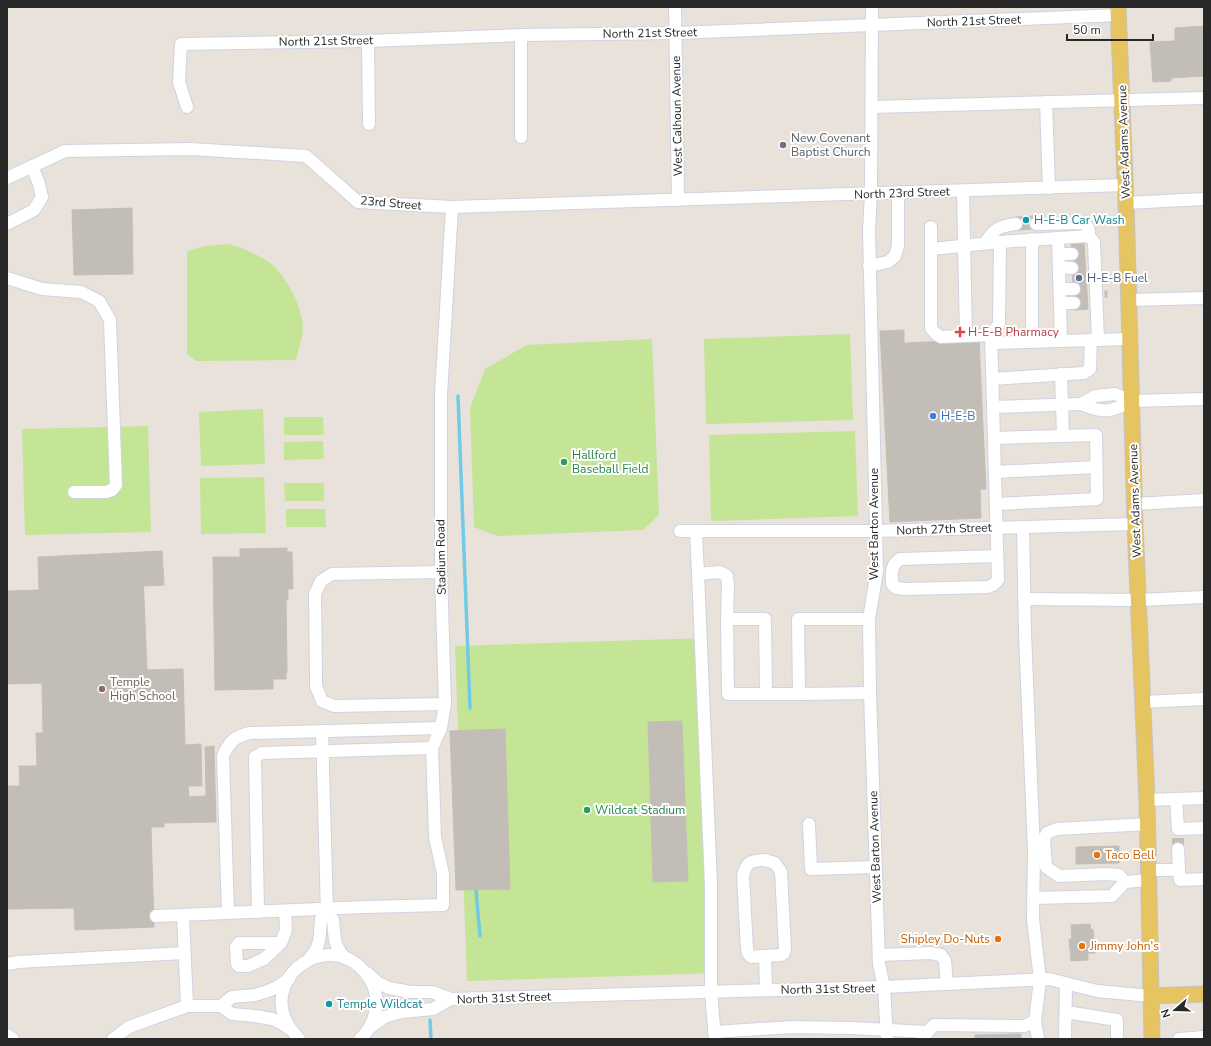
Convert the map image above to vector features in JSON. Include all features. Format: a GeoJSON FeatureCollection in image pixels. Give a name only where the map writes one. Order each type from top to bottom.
{"type":"FeatureCollection","features":[{"type":"Feature","properties":{"kind":"main road","name":"West Adams Avenue"},"geometry":{"type":"LineString","coordinates":[[1118,11],[1126,203],[1135,524],[1148,824],[1152,1039]]}},
{"type":"Feature","properties":{"kind":"main road","name":"North 31st Street"},"geometry":{"type":"LineString","coordinates":[[1151,996],[1204,994]]}},
{"type":"Feature","properties":{"kind":"street","name":"West Calhoun Avenue"},"geometry":{"type":"LineString","coordinates":[[675,7],[678,200]]}},
{"type":"Feature","properties":{"kind":"street","name":"West Barton Avenue"},"geometry":{"type":"LineString","coordinates":[[872,7],[871,194],[869,230],[877,571],[869,618],[870,693],[879,964],[884,987],[887,1034]]}},
{"type":"Feature","properties":{"kind":"street","name":"North 21st Street"},"geometry":{"type":"LineString","coordinates":[[187,107],[179,82],[181,44],[676,32],[872,25],[1118,11]]}},
{"type":"Feature","properties":{"kind":"street"},"geometry":{"type":"LineString","coordinates":[[521,36],[521,137]]}},
{"type":"Feature","properties":{"kind":"street"},"geometry":{"type":"LineString","coordinates":[[368,40],[369,124]]}},
{"type":"Feature","properties":{"kind":"street"},"geometry":{"type":"LineString","coordinates":[[872,107],[1204,98]]}},
{"type":"Feature","properties":{"kind":"street"},"geometry":{"type":"LineString","coordinates":[[1046,102],[1049,188]]}},
{"type":"Feature","properties":{"kind":"street","name":"23rd Street"},"geometry":{"type":"LineString","coordinates":[[7,178],[65,151],[190,149],[306,156],[358,202],[452,207],[678,200]]}},
{"type":"Feature","properties":{"kind":"street"},"geometry":{"type":"LineString","coordinates":[[7,224],[34,210],[42,197],[32,166]]}},
{"type":"Feature","properties":{"kind":"street","name":"North 23rd Street"},"geometry":{"type":"LineString","coordinates":[[678,200],[1125,185]]}},
{"type":"Feature","properties":{"kind":"street"},"geometry":{"type":"LineString","coordinates":[[963,191],[966,336]]}},
{"type":"Feature","properties":{"kind":"street"},"geometry":{"type":"LineString","coordinates":[[870,266],[888,262],[895,256],[898,246],[898,193]]}},
{"type":"Feature","properties":{"kind":"street"},"geometry":{"type":"LineString","coordinates":[[1126,203],[1204,199]]}},
{"type":"Feature","properties":{"kind":"street","name":"Stadium Road"},"geometry":{"type":"LineString","coordinates":[[326,911],[366,907],[444,905],[443,874],[435,837],[432,748],[441,728],[444,704],[441,572],[441,394],[452,207]]}},
{"type":"Feature","properties":{"kind":"street"},"geometry":{"type":"LineString","coordinates":[[993,379],[1084,373],[1090,369],[1094,340],[1090,254],[1094,242],[1089,236],[1088,226],[1084,223],[1036,224]]}},
{"type":"Feature","properties":{"kind":"street"},"geometry":{"type":"LineString","coordinates":[[985,243],[994,230],[1004,226],[1016,224]]}},
{"type":"Feature","properties":{"kind":"street"},"geometry":{"type":"LineString","coordinates":[[931,227],[932,328],[936,334],[941,337],[966,336],[1032,342],[1130,339]]}},
{"type":"Feature","properties":{"kind":"street"},"geometry":{"type":"LineString","coordinates":[[931,249],[1032,239],[1089,236]]}},
{"type":"Feature","properties":{"kind":"street"},"geometry":{"type":"LineString","coordinates":[[1058,238],[1061,341]]}},
{"type":"Feature","properties":{"kind":"street"},"geometry":{"type":"LineString","coordinates":[[1032,239],[1032,342]]}},
{"type":"Feature","properties":{"kind":"street"},"geometry":{"type":"LineString","coordinates":[[997,556],[900,559],[894,563],[892,569],[892,584],[896,588],[905,589],[988,587],[993,585],[998,580],[992,339],[999,324],[1000,242]]}},
{"type":"Feature","properties":{"kind":"street"},"geometry":{"type":"LineString","coordinates":[[1059,254],[1072,254]]}},
{"type":"Feature","properties":{"kind":"street"},"geometry":{"type":"LineString","coordinates":[[1059,267],[1072,268]]}},
{"type":"Feature","properties":{"kind":"street"},"geometry":{"type":"LineString","coordinates":[[7,278],[42,289],[81,292],[99,301],[110,320],[116,485],[112,490],[106,492],[74,492]]}},
{"type":"Feature","properties":{"kind":"street"},"geometry":{"type":"LineString","coordinates":[[1060,289],[1074,289]]}},
{"type":"Feature","properties":{"kind":"street"},"geometry":{"type":"LineString","coordinates":[[1129,300],[1204,298]]}},
{"type":"Feature","properties":{"kind":"street"},"geometry":{"type":"LineString","coordinates":[[1060,303],[1074,303]]}},
{"type":"Feature","properties":{"kind":"street"},"geometry":{"type":"LineString","coordinates":[[1061,374],[1063,436]]}},
{"type":"Feature","properties":{"kind":"street"},"geometry":{"type":"LineString","coordinates":[[993,407],[1081,404],[1095,396],[1115,394],[1132,400],[1204,398]]}},
{"type":"Feature","properties":{"kind":"street"},"geometry":{"type":"LineString","coordinates":[[994,438],[1096,435],[1097,499],[996,504]]}},
{"type":"Feature","properties":{"kind":"street"},"geometry":{"type":"LineString","coordinates":[[995,472],[1096,467]]}},
{"type":"Feature","properties":{"kind":"street"},"geometry":{"type":"LineString","coordinates":[[1135,504],[1204,500]]}},
{"type":"Feature","properties":{"kind":"street","name":"North 27th Street"},"geometry":{"type":"LineString","coordinates":[[680,531],[876,531],[1135,524]]}},
{"type":"Feature","properties":{"kind":"street"},"geometry":{"type":"LineString","coordinates":[[1023,527],[1024,599],[1034,850],[1033,919],[1040,980],[1035,1021],[1038,1039]]}},
{"type":"Feature","properties":{"kind":"street"},"geometry":{"type":"LineString","coordinates":[[696,531],[710,885],[711,992],[714,1036],[740,1035],[792,1027],[852,1033],[925,1036],[934,1025],[1024,1026],[1035,1021]]}},
{"type":"Feature","properties":{"kind":"street"},"geometry":{"type":"LineString","coordinates":[[441,572],[332,574],[320,581],[315,594],[316,686],[322,701],[334,706],[444,704]]}},
{"type":"Feature","properties":{"kind":"street"},"geometry":{"type":"LineString","coordinates":[[698,574],[720,572],[727,576],[728,694],[870,693]]}},
{"type":"Feature","properties":{"kind":"street"},"geometry":{"type":"LineString","coordinates":[[1024,599],[1139,600],[1204,597]]}},
{"type":"Feature","properties":{"kind":"street"},"geometry":{"type":"LineString","coordinates":[[799,694],[798,619],[869,618]]}},
{"type":"Feature","properties":{"kind":"street"},"geometry":{"type":"LineString","coordinates":[[727,619],[765,619],[766,694]]}},
{"type":"Feature","properties":{"kind":"street"},"geometry":{"type":"LineString","coordinates":[[1143,702],[1204,699]]}},
{"type":"Feature","properties":{"kind":"street"},"geometry":{"type":"LineString","coordinates":[[228,913],[223,756],[228,744],[241,735],[250,733],[441,728]]}},
{"type":"Feature","properties":{"kind":"street"},"geometry":{"type":"LineString","coordinates":[[290,1029],[283,1015],[282,1000],[285,984],[294,970],[316,951],[319,945],[321,919],[326,911],[322,731]]}},
{"type":"Feature","properties":{"kind":"street"},"geometry":{"type":"LineString","coordinates":[[258,912],[255,757],[262,753],[432,748]]}},
{"type":"Feature","properties":{"kind":"street"},"geometry":{"type":"LineString","coordinates":[[1147,800],[1204,798]]}},
{"type":"Feature","properties":{"kind":"street"},"geometry":{"type":"LineString","coordinates":[[1176,799],[1180,880],[1204,879]]}},
{"type":"Feature","properties":{"kind":"street"},"geometry":{"type":"LineString","coordinates":[[809,824],[811,869],[876,867]]}},
{"type":"Feature","properties":{"kind":"street"},"geometry":{"type":"LineString","coordinates":[[1125,882],[1119,875],[1059,876],[1046,867],[1044,839],[1047,833],[1056,829],[1148,824]]}},
{"type":"Feature","properties":{"kind":"street"},"geometry":{"type":"LineString","coordinates":[[1178,839],[1204,828]]}},
{"type":"Feature","properties":{"kind":"street"},"geometry":{"type":"LineString","coordinates":[[765,860],[775,863],[781,872],[785,949],[784,953],[781,955],[765,956],[751,957],[748,954],[743,876],[746,866],[753,861],[765,860]]}},
{"type":"Feature","properties":{"kind":"street"},"geometry":{"type":"LineString","coordinates":[[1033,898],[1112,896],[1125,882],[1149,875],[1179,870]]}},
{"type":"Feature","properties":{"kind":"street"},"geometry":{"type":"LineString","coordinates":[[156,916],[285,911],[326,911]]}},
{"type":"Feature","properties":{"kind":"street"},"geometry":{"type":"LineString","coordinates":[[281,942],[286,930],[285,911]]}},
{"type":"Feature","properties":{"kind":"street"},"geometry":{"type":"LineString","coordinates":[[326,911],[333,920],[337,949],[345,958]]}},
{"type":"Feature","properties":{"kind":"street"},"geometry":{"type":"LineString","coordinates":[[183,915],[187,1006]]}},
{"type":"Feature","properties":{"kind":"street"},"geometry":{"type":"LineString","coordinates":[[7,964],[18,962],[184,953]]}},
{"type":"Feature","properties":{"kind":"street"},"geometry":{"type":"LineString","coordinates":[[879,955],[930,953],[941,956],[945,961],[947,984]]}},
{"type":"Feature","properties":{"kind":"street"},"geometry":{"type":"LineString","coordinates":[[307,960],[323,955],[345,958]]}},
{"type":"Feature","properties":{"kind":"street"},"geometry":{"type":"LineString","coordinates":[[765,956],[766,990]]}},
{"type":"Feature","properties":{"kind":"street","name":"North 31st Street"},"geometry":{"type":"LineString","coordinates":[[345,958],[354,962],[378,983],[389,988],[410,992],[432,992],[451,999],[884,987],[1040,980],[1049,980],[1097,991],[1151,996]]}},
{"type":"Feature","properties":{"kind":"street"},"geometry":{"type":"LineString","coordinates":[[367,973],[375,987],[377,1003],[374,1020],[369,1029]]}},
{"type":"Feature","properties":{"kind":"street"},"geometry":{"type":"LineString","coordinates":[[221,1006],[232,997],[256,995],[277,987],[289,979]]}},
{"type":"Feature","properties":{"kind":"street"},"geometry":{"type":"LineString","coordinates":[[1065,1039],[1066,984]]}},
{"type":"Feature","properties":{"kind":"street","name":"North 31st Street"},"geometry":{"type":"LineString","coordinates":[[360,1039],[369,1029],[384,1017],[402,1012],[433,1009],[451,999]]}},
{"type":"Feature","properties":{"kind":"street"},"geometry":{"type":"LineString","coordinates":[[113,1039],[129,1026],[187,1006],[221,1006],[232,1014],[272,1019],[290,1029],[299,1039]]}},
{"type":"Feature","properties":{"kind":"street"},"geometry":{"type":"LineString","coordinates":[[1066,1012],[1117,1020],[1117,1039]]}},
{"type":"Feature","properties":{"kind":"street"},"geometry":{"type":"LineString","coordinates":[[7,1035],[13,1039]]}},
{"type":"Feature","properties":{"kind":"street"},"geometry":{"type":"LineString","coordinates":[[1179,1039],[1204,1037]]}},
{"type":"Feature","properties":{"kind":"green space"},"geometry":{"type":"Polygon","coordinates":[[[230,244],[269,262],[287,283],[300,310],[303,327],[296,360],[196,361],[187,354],[187,251],[206,246],[230,244]]]}},
{"type":"Feature","properties":{"kind":"green space"},"geometry":{"type":"Polygon","coordinates":[[[850,334],[853,420],[706,424],[704,339],[850,334]]]}},
{"type":"Feature","properties":{"kind":"green space","name":"Hallford Baseball Field"},"geometry":{"type":"Polygon","coordinates":[[[652,339],[659,515],[643,530],[497,536],[474,527],[470,408],[485,369],[527,345],[652,339]]]}},
{"type":"Feature","properties":{"kind":"green space"},"geometry":{"type":"Polygon","coordinates":[[[263,409],[265,464],[201,466],[199,412],[263,409]]]}},
{"type":"Feature","properties":{"kind":"green space"},"geometry":{"type":"Polygon","coordinates":[[[284,417],[323,417],[324,435],[284,435],[284,417]]]}},
{"type":"Feature","properties":{"kind":"green space"},"geometry":{"type":"Polygon","coordinates":[[[148,426],[151,532],[25,535],[22,429],[148,426]]]}},
{"type":"Feature","properties":{"kind":"green space"},"geometry":{"type":"Polygon","coordinates":[[[855,431],[858,516],[711,521],[709,435],[855,431]]]}},
{"type":"Feature","properties":{"kind":"green space"},"geometry":{"type":"Polygon","coordinates":[[[323,441],[324,459],[284,460],[284,442],[323,441]]]}},
{"type":"Feature","properties":{"kind":"green space"},"geometry":{"type":"Polygon","coordinates":[[[264,477],[266,533],[201,534],[200,478],[264,477]]]}},
{"type":"Feature","properties":{"kind":"green space"},"geometry":{"type":"Polygon","coordinates":[[[284,483],[324,483],[324,501],[285,501],[284,483]]]}},
{"type":"Feature","properties":{"kind":"green space"},"geometry":{"type":"Polygon","coordinates":[[[286,509],[325,509],[326,527],[286,527],[286,509]]]}},
{"type":"Feature","properties":{"kind":"green space","name":"Wildcat Stadium"},"geometry":{"type":"Polygon","coordinates":[[[707,638],[718,973],[467,981],[455,646],[707,638]]]}},
{"type":"Feature","properties":{"kind":"building"},"geometry":{"type":"Polygon","coordinates":[[[1204,26],[1204,76],[1171,78],[1171,81],[1153,82],[1150,42],[1175,41],[1175,28],[1204,26]]]}},
{"type":"Feature","properties":{"kind":"building"},"geometry":{"type":"Polygon","coordinates":[[[132,208],[133,274],[74,275],[72,210],[132,208]]]}},
{"type":"Feature","properties":{"kind":"building","name":"H-E-B Car Wash"},"geometry":{"type":"Polygon","coordinates":[[[1036,216],[1036,229],[1016,230],[1015,217],[1036,216]]]}},
{"type":"Feature","properties":{"kind":"building","name":"H-E-B Fuel"},"geometry":{"type":"Polygon","coordinates":[[[1084,242],[1088,309],[1074,310],[1071,243],[1084,242]]]}},
{"type":"Feature","properties":{"kind":"building"},"geometry":{"type":"Polygon","coordinates":[[[1105,291],[1107,291],[1107,297],[1105,297],[1105,291]]]}},
{"type":"Feature","properties":{"kind":"building","name":"H-E-B"},"geometry":{"type":"Polygon","coordinates":[[[904,330],[904,343],[979,340],[986,489],[980,489],[981,518],[890,522],[880,331],[904,330]]]}},
{"type":"Feature","properties":{"kind":"building"},"geometry":{"type":"Polygon","coordinates":[[[287,548],[287,552],[292,552],[293,589],[288,589],[288,600],[286,600],[286,679],[273,679],[273,689],[215,690],[213,557],[240,557],[240,549],[287,548]]]}},
{"type":"Feature","properties":{"kind":"building"},"geometry":{"type":"Polygon","coordinates":[[[162,551],[164,585],[143,586],[142,552],[162,551]]]}},
{"type":"Feature","properties":{"kind":"building"},"geometry":{"type":"Polygon","coordinates":[[[142,552],[147,670],[183,669],[185,745],[201,744],[202,786],[188,786],[189,797],[206,796],[205,747],[214,746],[216,822],[164,823],[164,827],[151,827],[154,927],[75,930],[74,908],[7,909],[7,786],[20,786],[19,766],[37,766],[36,733],[43,733],[42,683],[7,684],[7,591],[39,590],[38,557],[142,552]]]}},
{"type":"Feature","properties":{"kind":"building"},"geometry":{"type":"Polygon","coordinates":[[[682,721],[688,881],[653,882],[648,722],[682,721]]]}},
{"type":"Feature","properties":{"kind":"building"},"geometry":{"type":"Polygon","coordinates":[[[505,729],[510,889],[456,890],[450,731],[505,729]]]}},
{"type":"Feature","properties":{"kind":"building","name":"Taco Bell"},"geometry":{"type":"Polygon","coordinates":[[[1119,846],[1119,863],[1076,864],[1076,847],[1119,846]]]}},
{"type":"Feature","properties":{"kind":"building","name":"Jimmy John's"},"geometry":{"type":"Polygon","coordinates":[[[1090,924],[1091,930],[1093,929],[1095,953],[1088,953],[1088,960],[1071,961],[1069,939],[1072,939],[1071,925],[1090,924]]]}},
{"type":"Feature","properties":{"kind":"building"},"geometry":{"type":"Polygon","coordinates":[[[1021,1034],[1021,1039],[975,1039],[975,1035],[1021,1034]]]}},
{"type":"Feature","properties":{"kind":"waterway"},"geometry":{"type":"LineString","coordinates":[[458,396],[470,708]]}},
{"type":"Feature","properties":{"kind":"waterway"},"geometry":{"type":"LineString","coordinates":[[476,891],[480,936]]}},
{"type":"Feature","properties":{"kind":"waterway"},"geometry":{"type":"LineString","coordinates":[[430,1020],[431,1039]]}},
{"type":"Feature","properties":{"kind":"tunnel"},"geometry":{"type":"LineString","coordinates":[[1016,224],[1036,224]]}},
{"type":"Feature","properties":{"kind":"tunnel"},"geometry":{"type":"LineString","coordinates":[[1072,254],[1085,255]]}},
{"type":"Feature","properties":{"kind":"tunnel"},"geometry":{"type":"LineString","coordinates":[[1072,268],[1085,267]]}},
{"type":"Feature","properties":{"kind":"tunnel"},"geometry":{"type":"LineString","coordinates":[[1074,289],[1087,289]]}},
{"type":"Feature","properties":{"kind":"tunnel"},"geometry":{"type":"LineString","coordinates":[[1074,303],[1087,303]]}},
{"type":"Feature","properties":{"kind":"tunnel"},"geometry":{"type":"LineString","coordinates":[[1178,838],[1178,849]]}},
{"type":"Feature","properties":{"kind":"place","name":"New Covenant Baptist Church"},"geometry":{"type":"Point","coordinates":[783,145]}},
{"type":"Feature","properties":{"kind":"place","name":"H-E-B Car Wash"},"geometry":{"type":"Point","coordinates":[1026,220]}},
{"type":"Feature","properties":{"kind":"place","name":"H-E-B Fuel"},"geometry":{"type":"Point","coordinates":[1079,278]}},
{"type":"Feature","properties":{"kind":"place","name":"H-E-B Pharmacy"},"geometry":{"type":"Point","coordinates":[960,332]}},
{"type":"Feature","properties":{"kind":"place","name":"H-E-B"},"geometry":{"type":"Point","coordinates":[933,416]}},
{"type":"Feature","properties":{"kind":"place","name":"Hallford Baseball Field"},"geometry":{"type":"Point","coordinates":[564,462]}},
{"type":"Feature","properties":{"kind":"place","name":"Temple High School"},"geometry":{"type":"Point","coordinates":[102,689]}},
{"type":"Feature","properties":{"kind":"place","name":"Wildcat Stadium"},"geometry":{"type":"Point","coordinates":[587,810]}},
{"type":"Feature","properties":{"kind":"place","name":"Taco Bell"},"geometry":{"type":"Point","coordinates":[1097,855]}},
{"type":"Feature","properties":{"kind":"place","name":"Shipley Do-Nuts"},"geometry":{"type":"Point","coordinates":[998,939]}},
{"type":"Feature","properties":{"kind":"place","name":"Jimmy John's"},"geometry":{"type":"Point","coordinates":[1082,946]}},
{"type":"Feature","properties":{"kind":"place","name":"Temple Wildcat"},"geometry":{"type":"Point","coordinates":[329,1004]}}]}
